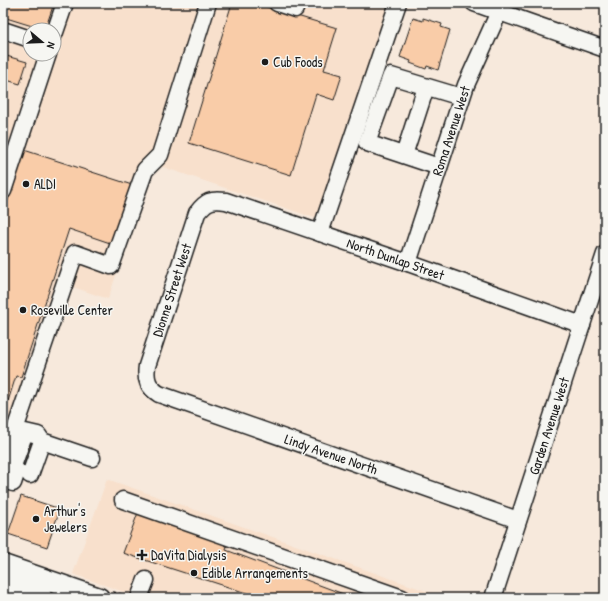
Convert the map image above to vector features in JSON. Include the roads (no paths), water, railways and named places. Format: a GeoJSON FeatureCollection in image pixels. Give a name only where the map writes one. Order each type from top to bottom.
{"type":"FeatureCollection","features":[{"type":"Feature","properties":{"kind":"main road"},"geometry":{"type":"LineString","coordinates":[[3,565],[99,598]]}},
{"type":"Feature","properties":{"kind":"main road"},"geometry":{"type":"LineString","coordinates":[[3,584],[42,598]]}},
{"type":"Feature","properties":{"kind":"street"},"geometry":{"type":"LineString","coordinates":[[58,22],[64,3]]}},
{"type":"Feature","properties":{"kind":"street"},"geometry":{"type":"LineString","coordinates":[[3,465],[75,253],[111,266],[145,170],[160,155],[208,3]]}},
{"type":"Feature","properties":{"kind":"street"},"geometry":{"type":"LineString","coordinates":[[277,3],[295,9],[297,3]]}},
{"type":"Feature","properties":{"kind":"street"},"geometry":{"type":"LineString","coordinates":[[320,232],[398,3]]}},
{"type":"Feature","properties":{"kind":"street"},"geometry":{"type":"LineString","coordinates":[[474,3],[501,8],[605,49]]}},
{"type":"Feature","properties":{"kind":"street","name":"Roma Avenue West"},"geometry":{"type":"LineString","coordinates":[[408,263],[461,97],[488,33],[501,8]]}},
{"type":"Feature","properties":{"kind":"street"},"geometry":{"type":"LineString","coordinates":[[3,30],[22,36]]}},
{"type":"Feature","properties":{"kind":"street"},"geometry":{"type":"LineString","coordinates":[[3,191],[45,62]]}},
{"type":"Feature","properties":{"kind":"street"},"geometry":{"type":"LineString","coordinates":[[439,167],[367,143],[391,76],[461,97]]}},
{"type":"Feature","properties":{"kind":"street"},"geometry":{"type":"LineString","coordinates":[[404,155],[426,87]]}},
{"type":"Feature","properties":{"kind":"street","name":"North Dunlap Street"},"geometry":{"type":"LineString","coordinates":[[207,202],[216,200],[226,201],[320,232],[582,325]]}},
{"type":"Feature","properties":{"kind":"street","name":"Dionne Street West"},"geometry":{"type":"LineString","coordinates":[[148,382],[146,375],[147,366],[173,286],[197,213],[207,202]]}},
{"type":"Feature","properties":{"kind":"street","name":"Garden Avenue West"},"geometry":{"type":"LineString","coordinates":[[493,598],[605,254]]}},
{"type":"Feature","properties":{"kind":"street","name":"Lindy Avenue North"},"geometry":{"type":"LineString","coordinates":[[148,382],[152,390],[159,394],[518,520]]}},
{"type":"Feature","properties":{"kind":"street"},"geometry":{"type":"LineString","coordinates":[[3,480],[13,483],[17,470],[13,466],[25,432],[38,435],[42,441],[92,458]]}},
{"type":"Feature","properties":{"kind":"street"},"geometry":{"type":"LineString","coordinates":[[30,475],[42,441]]}},
{"type":"Feature","properties":{"kind":"street"},"geometry":{"type":"LineString","coordinates":[[123,500],[402,598]]}},
{"type":"Feature","properties":{"kind":"street"},"geometry":{"type":"LineString","coordinates":[[139,598],[150,581],[148,598]]}},
{"type":"Feature","properties":{"kind":"place","name":"Cub Foods"},"geometry":{"type":"Point","coordinates":[265,62]}},
{"type":"Feature","properties":{"kind":"place","name":"ALDI"},"geometry":{"type":"Point","coordinates":[26,184]}},
{"type":"Feature","properties":{"kind":"place","name":"Roseville Center"},"geometry":{"type":"Point","coordinates":[23,310]}},
{"type":"Feature","properties":{"kind":"place","name":"Arthur's Jewelers"},"geometry":{"type":"Point","coordinates":[36,519]}},
{"type":"Feature","properties":{"kind":"place","name":"DaVita Dialysis"},"geometry":{"type":"Point","coordinates":[142,555]}},
{"type":"Feature","properties":{"kind":"place","name":"Edible Arrangements"},"geometry":{"type":"Point","coordinates":[194,573]}}]}
